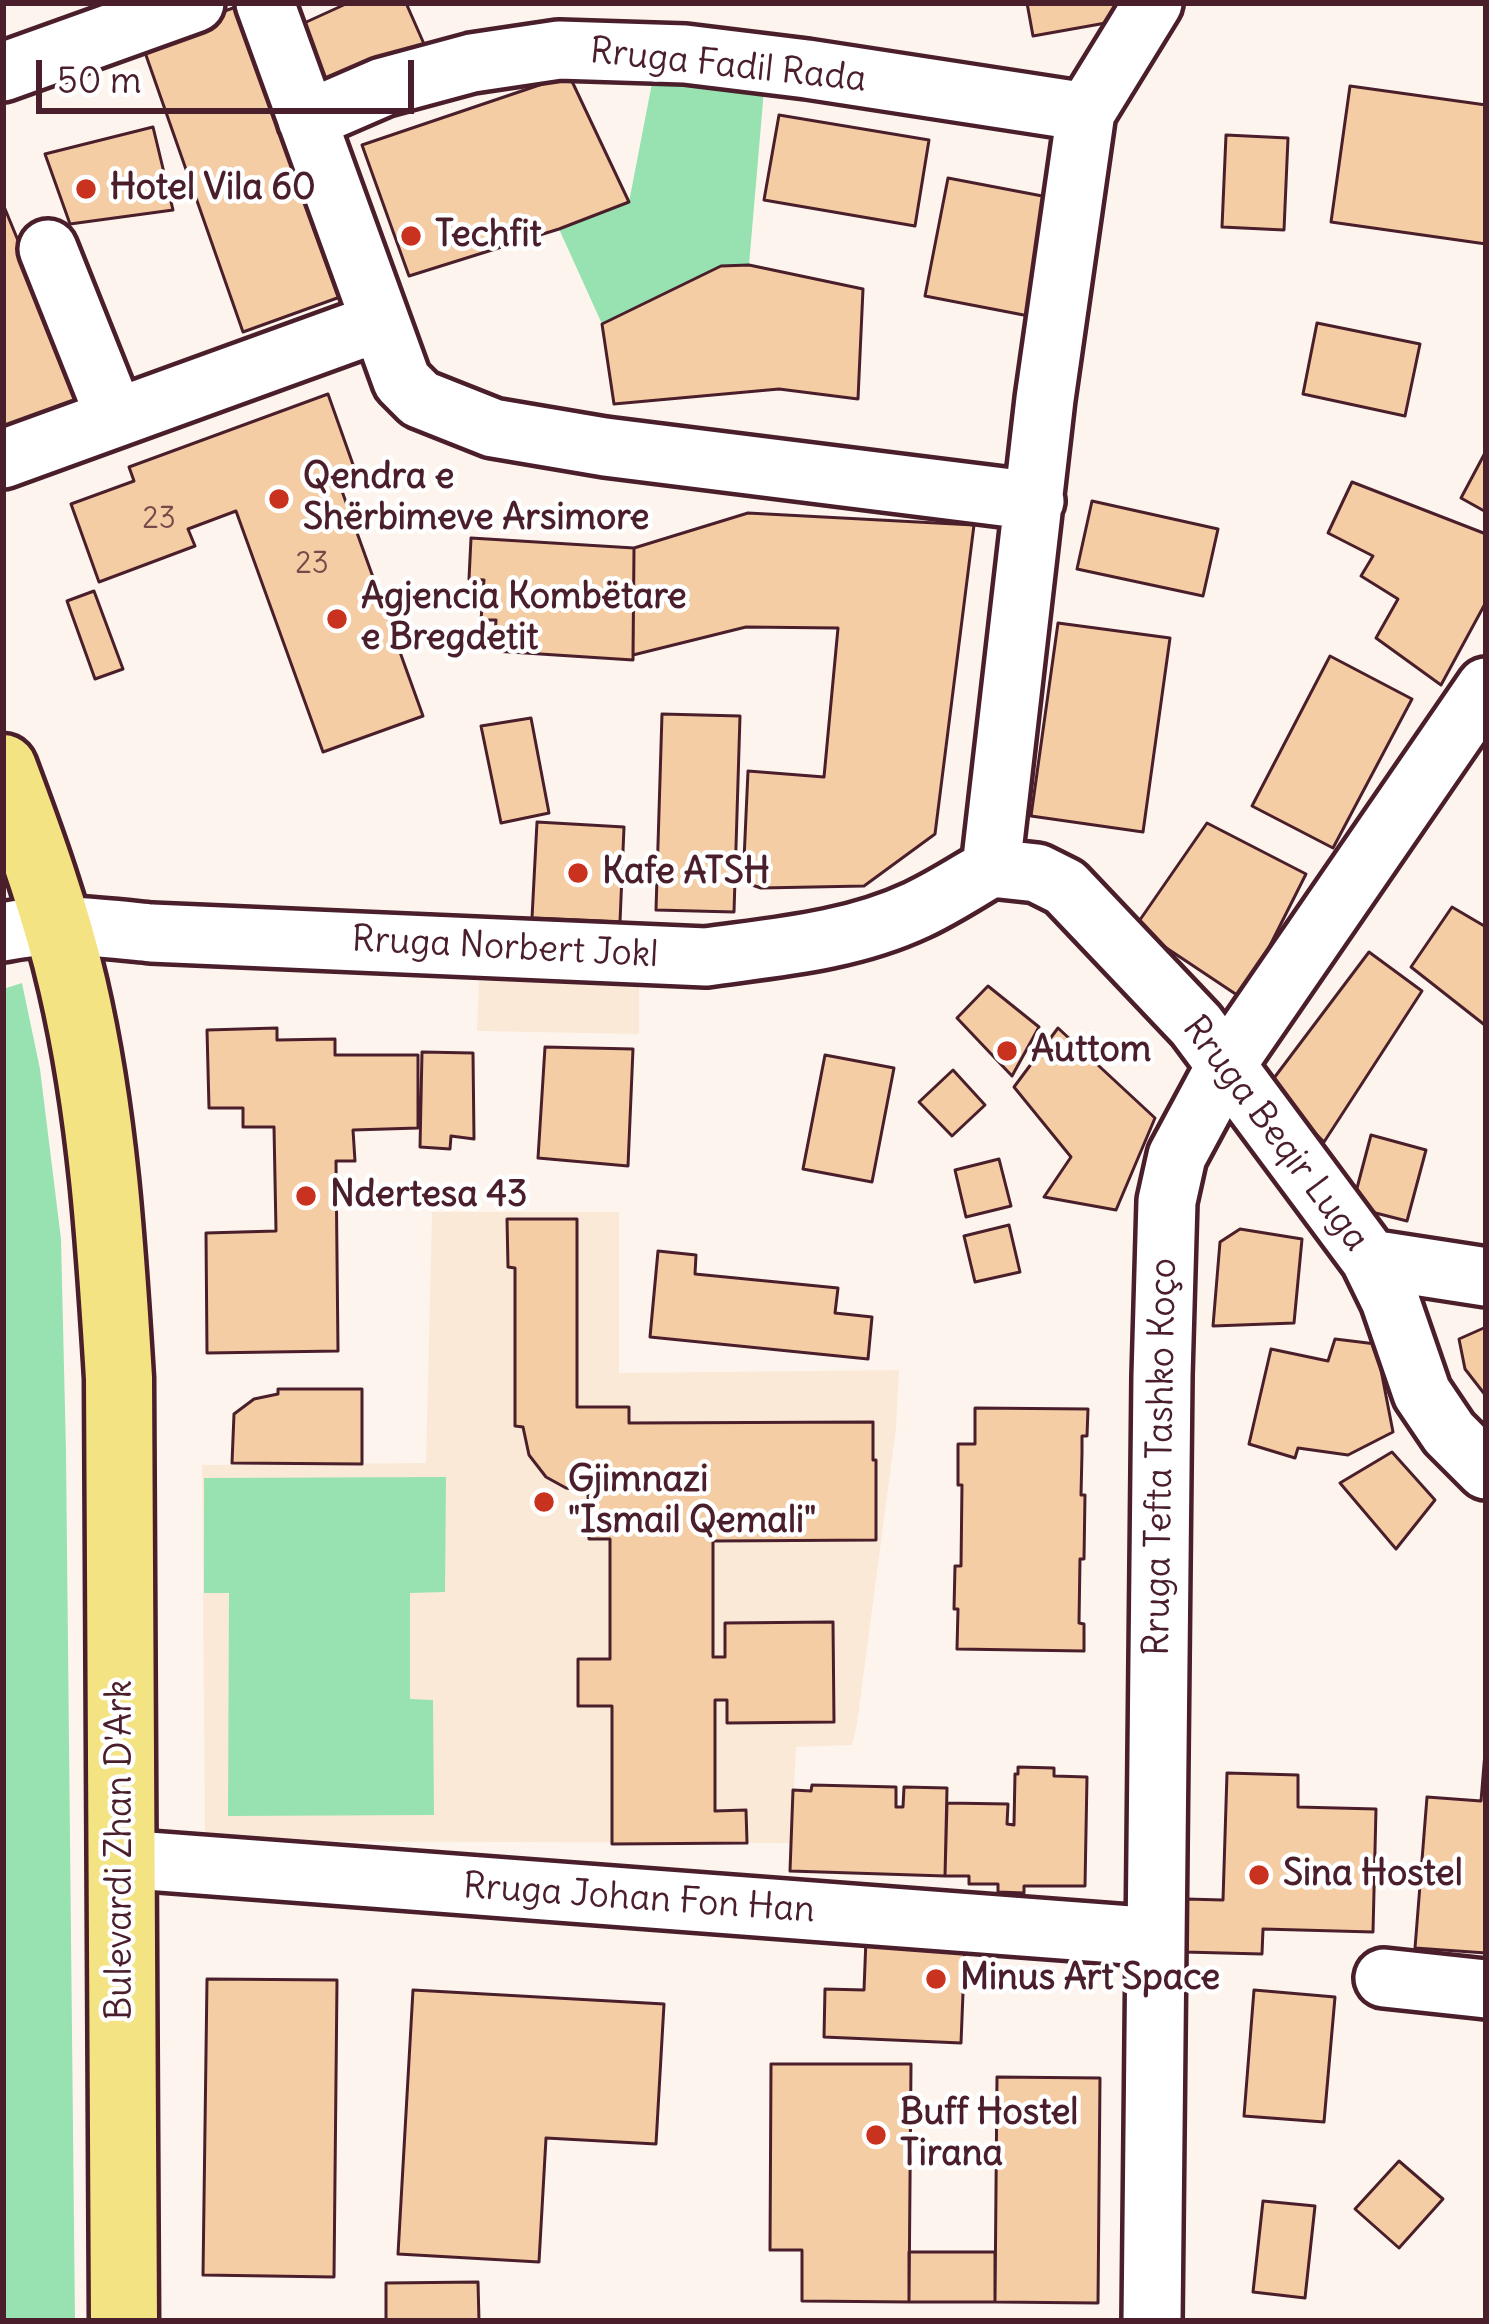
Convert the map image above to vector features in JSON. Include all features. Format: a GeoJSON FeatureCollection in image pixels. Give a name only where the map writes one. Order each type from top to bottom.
{"type":"FeatureCollection","features":[{"type":"Feature","properties":{"kind":"main road"},"geometry":{"type":"LineString","coordinates":[[3,768],[31,929]]}},
{"type":"Feature","properties":{"kind":"main road","name":"Bulevardi Zhan D'Ark"},"geometry":{"type":"LineString","coordinates":[[31,929],[83,1032],[110,1240],[119,1378],[124,2321]]}},
{"type":"Feature","properties":{"kind":"street"},"geometry":{"type":"LineString","coordinates":[[3,72],[195,3]]}},
{"type":"Feature","properties":{"kind":"street"},"geometry":{"type":"LineString","coordinates":[[265,3],[402,381],[420,399],[493,428],[605,447],[1035,501]]}},
{"type":"Feature","properties":{"kind":"street"},"geometry":{"type":"LineString","coordinates":[[991,868],[1045,399],[1087,112],[1153,3]]}},
{"type":"Feature","properties":{"kind":"street","name":"Rruga Fadil Rada"},"geometry":{"type":"LineString","coordinates":[[307,120],[382,87],[472,63],[559,50],[685,54],[1087,112]]}},
{"type":"Feature","properties":{"kind":"street"},"geometry":{"type":"LineString","coordinates":[[48,249],[115,416]]}},
{"type":"Feature","properties":{"kind":"street"},"geometry":{"type":"LineString","coordinates":[[3,458],[380,322]]}},
{"type":"Feature","properties":{"kind":"street","name":"Rruga Tefta Tashko Koço"},"geometry":{"type":"LineString","coordinates":[[1152,2321],[1165,1223],[1177,1156],[1226,1065],[1484,692]]}},
{"type":"Feature","properties":{"kind":"street","name":"Rruga Norbert Jokl"},"geometry":{"type":"LineString","coordinates":[[31,929],[706,957],[790,948],[850,934],[917,910],[991,868]]}},
{"type":"Feature","properties":{"kind":"street","name":"Rruga Beqir Luga"},"geometry":{"type":"LineString","coordinates":[[991,868],[1037,873],[1065,886],[1196,1025],[1370,1259],[1390,1300],[1422,1393],[1449,1433],[1486,1470]]}},
{"type":"Feature","properties":{"kind":"street"},"geometry":{"type":"LineString","coordinates":[[1370,1259],[1486,1277]]}},
{"type":"Feature","properties":{"kind":"street","name":"Rruga Johan Fon Han"},"geometry":{"type":"LineString","coordinates":[[121,1859],[1156,1936]]}},
{"type":"Feature","properties":{"kind":"street"},"geometry":{"type":"LineString","coordinates":[[1384,1978],[1486,1989]]}},
{"type":"Feature","properties":{"kind":"shaded area"},"geometry":{"type":"Polygon","coordinates":[[[479,981],[639,983],[639,1034],[477,1031],[479,981]]]}},
{"type":"Feature","properties":{"kind":"shaded area","name":"Gjimnazi \"Ismail Qemali\""},"geometry":{"type":"Polygon","coordinates":[[[432,1212],[619,1212],[619,1373],[899,1370],[896,1428],[857,1724],[852,1745],[796,1747],[791,1843],[205,1841],[202,1465],[426,1463],[432,1212]]]}},
{"type":"Feature","properties":{"kind":"green space"},"geometry":{"type":"Polygon","coordinates":[[[653,78],[764,90],[749,265],[721,267],[602,324],[559,229],[629,202],[653,78]]]}},
{"type":"Feature","properties":{"kind":"green space"},"geometry":{"type":"Polygon","coordinates":[[[22,983],[40,1069],[61,1239],[75,2321],[3,2321],[3,989],[22,983]]]}},
{"type":"Feature","properties":{"kind":"green space"},"geometry":{"type":"Polygon","coordinates":[[[446,1477],[445,1592],[410,1593],[410,1699],[433,1700],[434,1815],[228,1816],[229,1593],[204,1593],[204,1478],[446,1477]]]}},
{"type":"Feature","properties":{"kind":"building"},"geometry":{"type":"Polygon","coordinates":[[[247,3],[251,44],[340,297],[243,332],[141,41],[247,3]]]}},
{"type":"Feature","properties":{"kind":"building"},"geometry":{"type":"Polygon","coordinates":[[[348,3],[406,3],[428,53],[323,100],[291,29],[348,3]]]}},
{"type":"Feature","properties":{"kind":"building"},"geometry":{"type":"Polygon","coordinates":[[[1027,3],[1114,3],[1117,21],[1033,36],[1027,3]]]}},
{"type":"Feature","properties":{"kind":"building"},"geometry":{"type":"Polygon","coordinates":[[[569,75],[629,202],[409,276],[362,145],[569,75]]]}},
{"type":"Feature","properties":{"kind":"building"},"geometry":{"type":"Polygon","coordinates":[[[1350,86],[1486,105],[1486,244],[1331,222],[1350,86]]]}},
{"type":"Feature","properties":{"kind":"building"},"geometry":{"type":"Polygon","coordinates":[[[779,115],[929,140],[915,226],[764,200],[779,115]]]}},
{"type":"Feature","properties":{"kind":"building"},"geometry":{"type":"Polygon","coordinates":[[[153,127],[173,210],[70,224],[45,154],[153,127]]]}},
{"type":"Feature","properties":{"kind":"building"},"geometry":{"type":"Polygon","coordinates":[[[1226,135],[1288,138],[1284,230],[1222,227],[1226,135]]]}},
{"type":"Feature","properties":{"kind":"building"},"geometry":{"type":"Polygon","coordinates":[[[948,178],[1058,199],[1034,317],[925,296],[948,178]]]}},
{"type":"Feature","properties":{"kind":"building"},"geometry":{"type":"Polygon","coordinates":[[[3,204],[83,399],[3,432],[3,204]]]}},
{"type":"Feature","properties":{"kind":"building"},"geometry":{"type":"Polygon","coordinates":[[[749,265],[863,289],[858,399],[779,389],[614,404],[602,324],[721,266],[749,265]]]}},
{"type":"Feature","properties":{"kind":"building"},"geometry":{"type":"Polygon","coordinates":[[[1317,323],[1420,344],[1405,416],[1303,394],[1317,323]]]}},
{"type":"Feature","properties":{"kind":"building"},"geometry":{"type":"Polygon","coordinates":[[[328,394],[356,473],[338,480],[423,716],[323,752],[236,511],[188,529],[195,546],[99,582],[71,504],[134,481],[129,467],[328,394]]]}},
{"type":"Feature","properties":{"kind":"building"},"geometry":{"type":"Polygon","coordinates":[[[1486,451],[1486,512],[1461,498],[1486,451]]]}},
{"type":"Feature","properties":{"kind":"building"},"geometry":{"type":"Polygon","coordinates":[[[1352,482],[1486,534],[1486,602],[1441,685],[1376,638],[1398,599],[1361,576],[1373,556],[1328,533],[1352,482]]]}},
{"type":"Feature","properties":{"kind":"building"},"geometry":{"type":"Polygon","coordinates":[[[1092,501],[1218,529],[1203,596],[1077,569],[1092,501]]]}},
{"type":"Feature","properties":{"kind":"building"},"geometry":{"type":"Polygon","coordinates":[[[748,513],[974,525],[935,834],[864,886],[761,888],[743,882],[748,771],[824,777],[838,628],[746,627],[633,655],[634,548],[748,513]]]}},
{"type":"Feature","properties":{"kind":"building"},"geometry":{"type":"Polygon","coordinates":[[[471,538],[634,548],[633,660],[494,651],[496,620],[481,620],[484,580],[469,579],[471,538]]]}},
{"type":"Feature","properties":{"kind":"building"},"geometry":{"type":"Polygon","coordinates":[[[94,591],[123,669],[95,679],[67,601],[94,591]]]}},
{"type":"Feature","properties":{"kind":"building"},"geometry":{"type":"Polygon","coordinates":[[[1058,623],[1170,638],[1143,832],[1031,816],[1058,623]]]}},
{"type":"Feature","properties":{"kind":"building"},"geometry":{"type":"Polygon","coordinates":[[[1330,656],[1412,699],[1333,848],[1252,806],[1330,656]]]}},
{"type":"Feature","properties":{"kind":"building"},"geometry":{"type":"Polygon","coordinates":[[[662,714],[740,716],[734,912],[656,910],[662,714]]]}},
{"type":"Feature","properties":{"kind":"building"},"geometry":{"type":"Polygon","coordinates":[[[531,718],[549,813],[501,823],[481,726],[531,718]]]}},
{"type":"Feature","properties":{"kind":"building","name":"Kafe ATSH"},"geometry":{"type":"Polygon","coordinates":[[[537,822],[624,827],[620,922],[532,918],[537,822]]]}},
{"type":"Feature","properties":{"kind":"building"},"geometry":{"type":"Polygon","coordinates":[[[1207,823],[1306,874],[1243,999],[1135,927],[1207,823]]]}},
{"type":"Feature","properties":{"kind":"building"},"geometry":{"type":"Polygon","coordinates":[[[1452,907],[1486,927],[1486,1026],[1411,967],[1452,907]]]}},
{"type":"Feature","properties":{"kind":"building"},"geometry":{"type":"Polygon","coordinates":[[[1369,952],[1422,991],[1324,1142],[1268,1086],[1369,952]]]}},
{"type":"Feature","properties":{"kind":"building","name":"Auttom"},"geometry":{"type":"Polygon","coordinates":[[[988,986],[1039,1027],[1012,1076],[957,1018],[988,986]]]}},
{"type":"Feature","properties":{"kind":"building","name":"Ndertesa 43"},"geometry":{"type":"Polygon","coordinates":[[[277,1028],[277,1040],[335,1039],[335,1055],[418,1055],[418,1128],[353,1130],[355,1161],[336,1161],[338,1351],[207,1353],[206,1233],[276,1231],[274,1127],[243,1127],[243,1108],[209,1108],[207,1030],[277,1028]]]}},
{"type":"Feature","properties":{"kind":"building"},"geometry":{"type":"Polygon","coordinates":[[[1058,1028],[1155,1118],[1116,1210],[1044,1197],[1071,1157],[1014,1087],[1058,1028]]]}},
{"type":"Feature","properties":{"kind":"building"},"geometry":{"type":"Polygon","coordinates":[[[545,1047],[633,1049],[628,1166],[538,1158],[545,1047]]]}},
{"type":"Feature","properties":{"kind":"building"},"geometry":{"type":"Polygon","coordinates":[[[422,1052],[473,1053],[474,1139],[451,1136],[450,1149],[420,1147],[422,1052]]]}},
{"type":"Feature","properties":{"kind":"building"},"geometry":{"type":"Polygon","coordinates":[[[825,1055],[894,1068],[872,1182],[803,1169],[825,1055]]]}},
{"type":"Feature","properties":{"kind":"building"},"geometry":{"type":"Polygon","coordinates":[[[953,1070],[985,1105],[952,1136],[919,1102],[953,1070]]]}},
{"type":"Feature","properties":{"kind":"building"},"geometry":{"type":"Polygon","coordinates":[[[1371,1135],[1426,1150],[1407,1221],[1352,1207],[1371,1135]]]}},
{"type":"Feature","properties":{"kind":"building"},"geometry":{"type":"Polygon","coordinates":[[[999,1159],[1011,1206],[966,1217],[955,1170],[999,1159]]]}},
{"type":"Feature","properties":{"kind":"building"},"geometry":{"type":"Polygon","coordinates":[[[507,1219],[577,1219],[577,1407],[629,1407],[629,1423],[873,1422],[876,1540],[713,1541],[713,1657],[725,1657],[725,1623],[833,1622],[834,1722],[727,1723],[727,1700],[715,1700],[715,1811],[746,1810],[747,1843],[612,1844],[612,1706],[578,1706],[578,1659],[610,1659],[610,1539],[589,1539],[588,1491],[566,1488],[546,1477],[529,1455],[523,1427],[515,1426],[515,1268],[508,1267],[507,1219]]]}},
{"type":"Feature","properties":{"kind":"building"},"geometry":{"type":"Polygon","coordinates":[[[1009,1225],[1020,1272],[975,1282],[964,1236],[1009,1225]]]}},
{"type":"Feature","properties":{"kind":"building"},"geometry":{"type":"Polygon","coordinates":[[[1240,1229],[1302,1239],[1294,1323],[1213,1326],[1220,1242],[1240,1229]]]}},
{"type":"Feature","properties":{"kind":"building"},"geometry":{"type":"Polygon","coordinates":[[[658,1251],[696,1255],[695,1274],[838,1288],[835,1313],[872,1317],[868,1359],[650,1337],[658,1251]]]}},
{"type":"Feature","properties":{"kind":"building"},"geometry":{"type":"Polygon","coordinates":[[[1486,1327],[1486,1396],[1465,1369],[1459,1339],[1486,1327]]]}},
{"type":"Feature","properties":{"kind":"building"},"geometry":{"type":"Polygon","coordinates":[[[1335,1339],[1376,1344],[1393,1432],[1348,1455],[1298,1448],[1295,1458],[1249,1444],[1271,1349],[1328,1361],[1335,1339]]]}},
{"type":"Feature","properties":{"kind":"building"},"geometry":{"type":"Polygon","coordinates":[[[278,1389],[362,1389],[362,1464],[232,1463],[234,1414],[254,1399],[278,1394],[278,1389]]]}},
{"type":"Feature","properties":{"kind":"building"},"geometry":{"type":"Polygon","coordinates":[[[975,1408],[1088,1409],[1087,1436],[1082,1436],[1081,1495],[1085,1495],[1079,1623],[1084,1624],[1084,1651],[957,1649],[955,1566],[961,1566],[962,1485],[958,1485],[958,1444],[975,1444],[975,1408]]]}},
{"type":"Feature","properties":{"kind":"building"},"geometry":{"type":"Polygon","coordinates":[[[1392,1452],[1435,1500],[1396,1549],[1340,1483],[1392,1452]]]}},
{"type":"Feature","properties":{"kind":"building"},"geometry":{"type":"Polygon","coordinates":[[[1486,1740],[1486,1953],[1415,1948],[1427,1797],[1481,1801],[1486,1740]]]}},
{"type":"Feature","properties":{"kind":"building"},"geometry":{"type":"Polygon","coordinates":[[[1018,1767],[1054,1768],[1054,1776],[1087,1777],[1085,1886],[1024,1886],[1024,1893],[998,1892],[998,1884],[969,1884],[969,1876],[945,1876],[947,1803],[1008,1804],[1007,1824],[1014,1825],[1018,1767]]]}},
{"type":"Feature","properties":{"kind":"building"},"geometry":{"type":"Polygon","coordinates":[[[1227,1773],[1298,1775],[1298,1807],[1376,1809],[1373,1932],[1263,1929],[1262,1954],[1184,1952],[1186,1899],[1223,1900],[1227,1773]]]}},
{"type":"Feature","properties":{"kind":"building"},"geometry":{"type":"Polygon","coordinates":[[[812,1785],[896,1787],[896,1807],[903,1807],[904,1787],[947,1788],[945,1876],[790,1871],[793,1790],[811,1791],[812,1785]]]}},
{"type":"Feature","properties":{"kind":"building"},"geometry":{"type":"Polygon","coordinates":[[[866,1939],[965,1943],[961,2043],[824,2037],[825,1989],[864,1990],[866,1939]]]}},
{"type":"Feature","properties":{"kind":"building"},"geometry":{"type":"Polygon","coordinates":[[[207,1979],[337,1980],[334,2277],[203,2275],[207,1979]]]}},
{"type":"Feature","properties":{"kind":"building"},"geometry":{"type":"Polygon","coordinates":[[[413,1990],[664,2004],[656,2144],[546,2138],[539,2262],[398,2254],[413,1990]]]}},
{"type":"Feature","properties":{"kind":"building"},"geometry":{"type":"Polygon","coordinates":[[[1254,1990],[1335,1997],[1324,2122],[1244,2116],[1254,1990]]]}},
{"type":"Feature","properties":{"kind":"building"},"geometry":{"type":"Polygon","coordinates":[[[771,2064],[911,2064],[909,2302],[802,2301],[802,2250],[770,2250],[771,2064]]]}},
{"type":"Feature","properties":{"kind":"building"},"geometry":{"type":"Polygon","coordinates":[[[997,2077],[1100,2078],[1098,2303],[995,2302],[997,2077]]]}},
{"type":"Feature","properties":{"kind":"building"},"geometry":{"type":"Polygon","coordinates":[[[1399,2161],[1443,2199],[1399,2248],[1355,2209],[1399,2161]]]}},
{"type":"Feature","properties":{"kind":"building"},"geometry":{"type":"Polygon","coordinates":[[[1263,2201],[1315,2206],[1305,2298],[1253,2292],[1263,2201]]]}},
{"type":"Feature","properties":{"kind":"building"},"geometry":{"type":"Polygon","coordinates":[[[909,2252],[995,2252],[995,2302],[909,2302],[909,2252]]]}},
{"type":"Feature","properties":{"kind":"building"},"geometry":{"type":"Polygon","coordinates":[[[478,2282],[479,2321],[386,2321],[386,2283],[478,2282]]]}},
{"type":"Feature","properties":{"kind":"place","name":"Hotel Vila 60"},"geometry":{"type":"Point","coordinates":[86,189]}},
{"type":"Feature","properties":{"kind":"place","name":"Techfit"},"geometry":{"type":"Point","coordinates":[411,236]}},
{"type":"Feature","properties":{"kind":"place","name":"Qendra e Shërbimeve Arsimore"},"geometry":{"type":"Point","coordinates":[279,499]}},
{"type":"Feature","properties":{"kind":"place","name":"Agjencia Kombëtare e Bregdetit"},"geometry":{"type":"Point","coordinates":[337,619]}},
{"type":"Feature","properties":{"kind":"place","name":"Kafe ATSH"},"geometry":{"type":"Point","coordinates":[578,873]}},
{"type":"Feature","properties":{"kind":"place","name":"Auttom"},"geometry":{"type":"Point","coordinates":[1007,1051]}},
{"type":"Feature","properties":{"kind":"place","name":"Ndertesa 43"},"geometry":{"type":"Point","coordinates":[306,1196]}},
{"type":"Feature","properties":{"kind":"place","name":"Gjimnazi \"Ismail Qemali\""},"geometry":{"type":"Point","coordinates":[544,1502]}},
{"type":"Feature","properties":{"kind":"place","name":"Sina Hostel"},"geometry":{"type":"Point","coordinates":[1259,1875]}},
{"type":"Feature","properties":{"kind":"place","name":"Minus Art Space"},"geometry":{"type":"Point","coordinates":[936,1979]}},
{"type":"Feature","properties":{"kind":"place","name":"Buff Hostel Tirana"},"geometry":{"type":"Point","coordinates":[876,2135]}}]}
